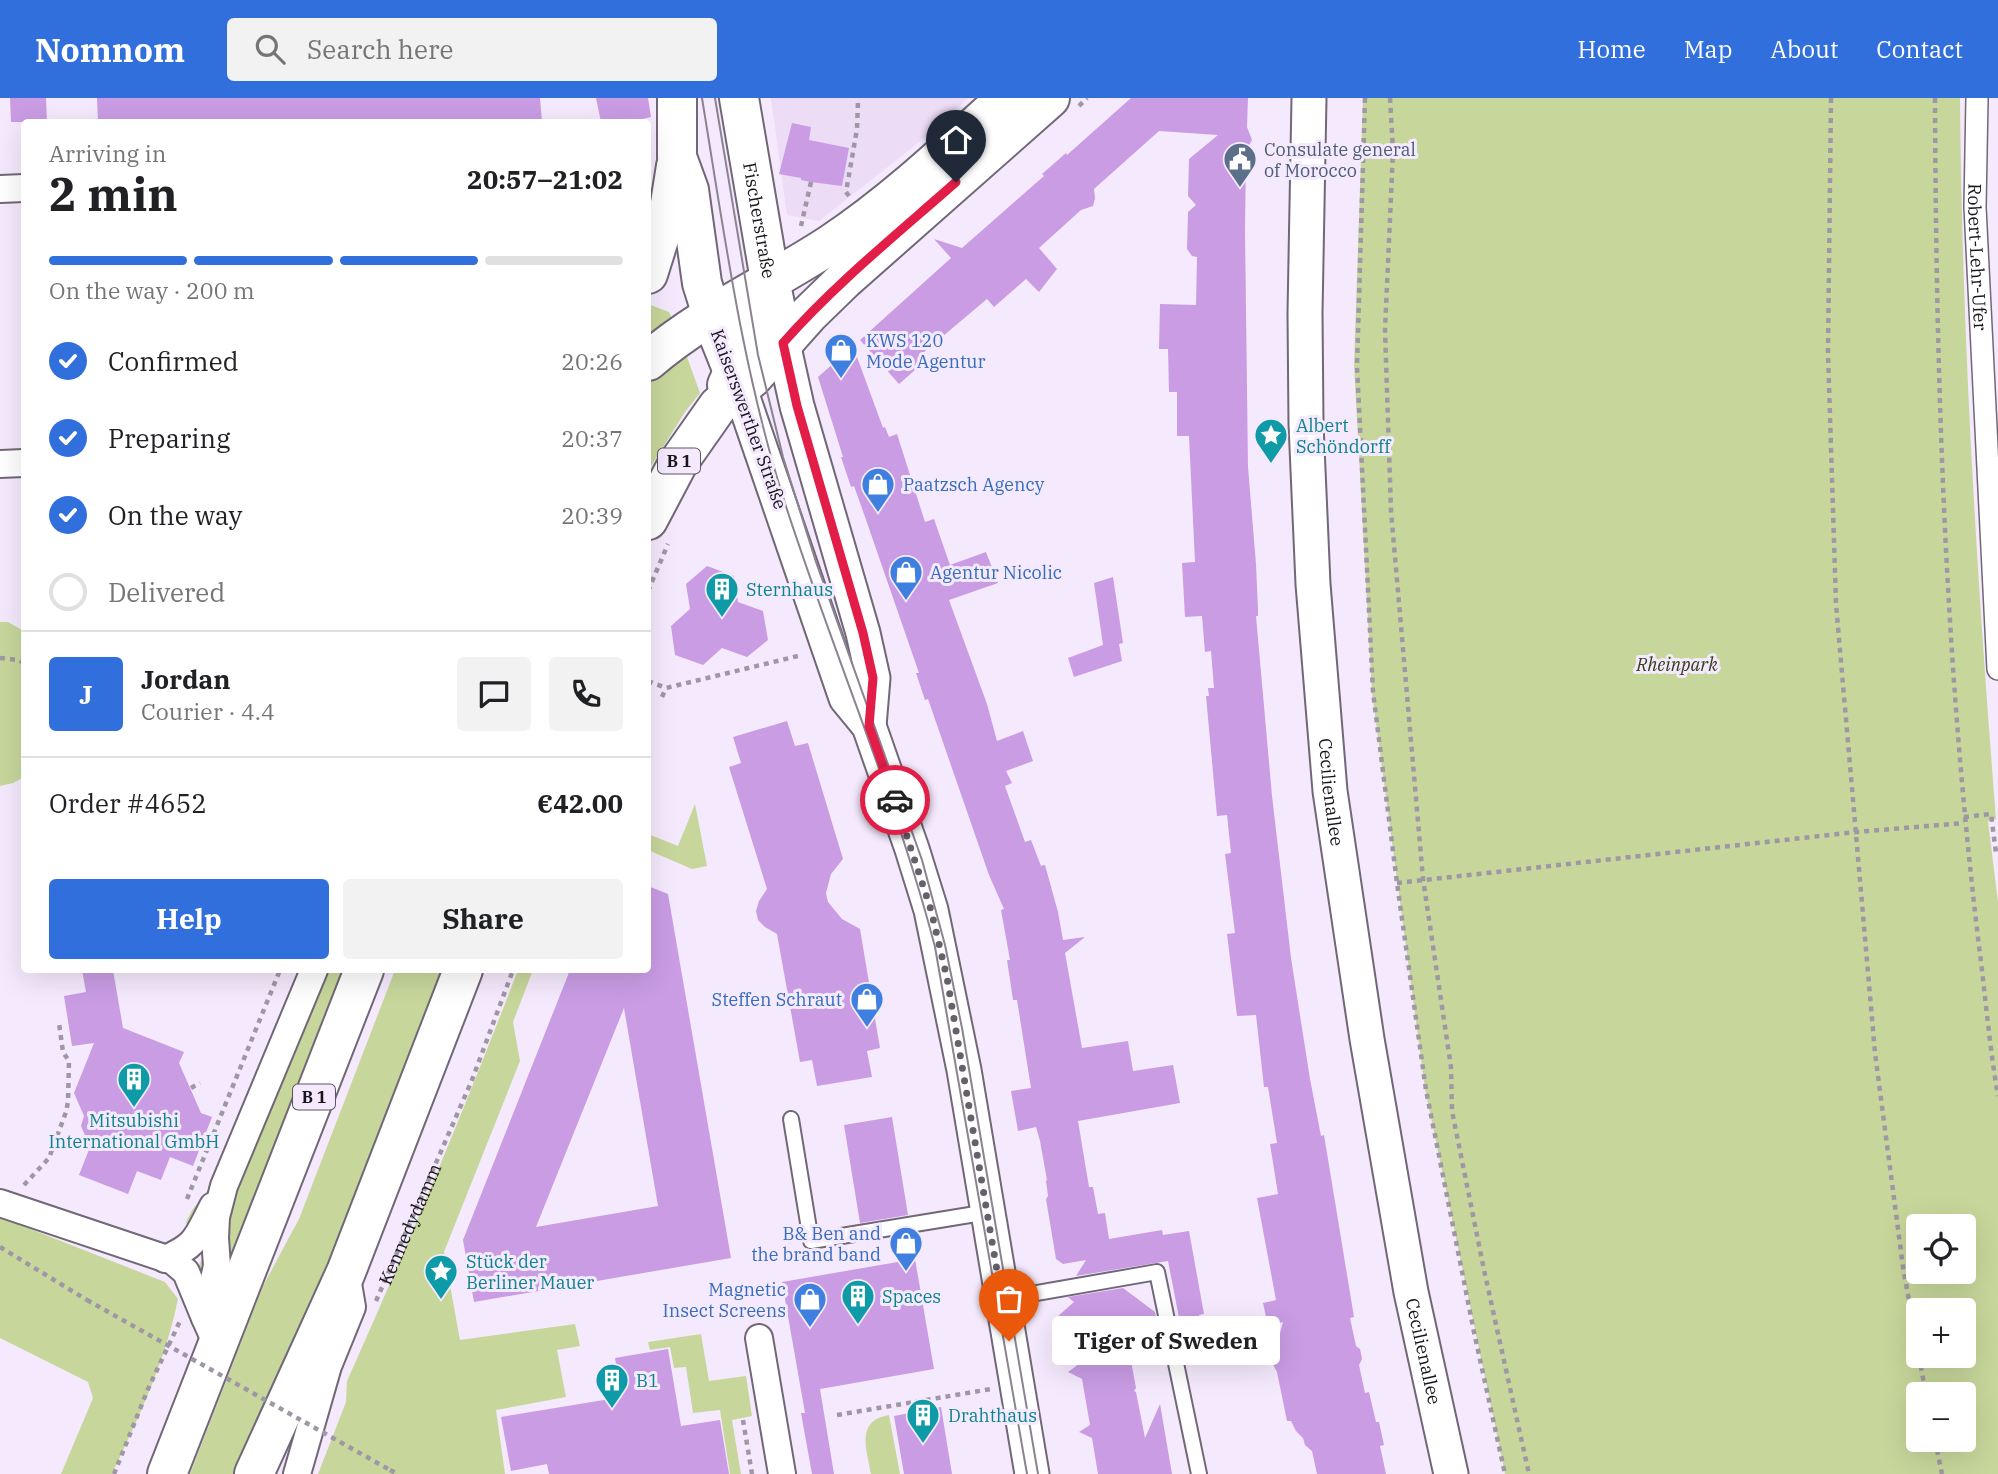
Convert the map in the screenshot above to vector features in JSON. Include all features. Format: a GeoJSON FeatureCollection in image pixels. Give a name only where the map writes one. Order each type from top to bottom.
{"type":"FeatureCollection","features":[{"type":"Feature","properties":{"kind":"main road","name":"Kaiserswerther Straße"},"geometry":{"type":"LineString","coordinates":[[677,98],[677,157],[689,190],[702,282],[730,388]]}},
{"type":"Feature","properties":{"kind":"main road","name":"Fischerstraße"},"geometry":{"type":"LineString","coordinates":[[739,98],[783,343]]}},
{"type":"Feature","properties":{"kind":"main road"},"geometry":{"type":"LineString","coordinates":[[651,359],[712,314],[811,256],[867,219],[1006,98]]}},
{"type":"Feature","properties":{"kind":"main road","name":"B 1"},"geometry":{"type":"LineString","coordinates":[[651,514],[678,463],[730,388],[783,343],[844,280],[1050,98]]}},
{"type":"Feature","properties":{"kind":"main road"},"geometry":{"type":"LineString","coordinates":[[651,243],[670,204],[677,157]]}},
{"type":"Feature","properties":{"kind":"main road"},"geometry":{"type":"LineString","coordinates":[[730,388],[770,280]]}},
{"type":"Feature","properties":{"kind":"main road","name":"B 1"},"geometry":{"type":"LineString","coordinates":[[167,1474],[211,1332],[363,973]]}},
{"type":"Feature","properties":{"kind":"main road"},"geometry":{"type":"LineString","coordinates":[[254,1474],[346,1272],[462,973]]}},
{"type":"Feature","properties":{"kind":"street","name":"Cecilienallee"},"geometry":{"type":"LineString","coordinates":[[1309,98],[1305,288],[1306,424],[1313,584],[1330,791],[1367,1039],[1406,1265],[1451,1474]]}},
{"type":"Feature","properties":{"kind":"street","name":"Robert-Lehr-Ufer"},"geometry":{"type":"LineString","coordinates":[[1977,98],[1975,207],[1998,669]]}},
{"type":"Feature","properties":{"kind":"street"},"geometry":{"type":"LineString","coordinates":[[0,189],[21,188]]}},
{"type":"Feature","properties":{"kind":"street","name":"Kaiserswerther Straße"},"geometry":{"type":"LineString","coordinates":[[783,343],[800,419],[863,633],[873,678],[869,726]]}},
{"type":"Feature","properties":{"kind":"street","name":"Kaiserswerther Straße"},"geometry":{"type":"LineString","coordinates":[[730,388],[846,698],[869,726],[931,910],[947,978],[1032,1474]]}},
{"type":"Feature","properties":{"kind":"street"},"geometry":{"type":"LineString","coordinates":[[0,464],[21,463]]}},
{"type":"Feature","properties":{"kind":"street"},"geometry":{"type":"LineString","coordinates":[[164,1259],[188,1249],[195,1242],[224,1186],[313,973]]}},
{"type":"Feature","properties":{"kind":"street"},"geometry":{"type":"LineString","coordinates":[[211,1332],[217,1266],[215,1228],[224,1186]]}},
{"type":"Feature","properties":{"kind":"street"},"geometry":{"type":"LineString","coordinates":[[3,1204],[173,1261],[186,1272],[211,1332]]}},
{"type":"Feature","properties":{"kind":"street"},"geometry":{"type":"LineString","coordinates":[[298,1471],[328,1366],[352,1307],[346,1272]]}},
{"type":"Feature","properties":{"kind":"street"},"geometry":{"type":"LineString","coordinates":[[759,1338],[782,1474]]}},
{"type":"Feature","properties":{"kind":"lane"},"geometry":{"type":"LineString","coordinates":[[791,1119],[811,1241],[988,1212]]}},
{"type":"Feature","properties":{"kind":"lane"},"geometry":{"type":"LineString","coordinates":[[1002,1299],[1157,1272],[1199,1474]]}},
{"type":"Feature","properties":{"kind":"path"},"geometry":{"type":"LineString","coordinates":[[1364,98],[1358,392],[1373,692],[1396,883],[1426,1090],[1505,1474]]}},
{"type":"Feature","properties":{"kind":"path"},"geometry":{"type":"LineString","coordinates":[[1390,98],[1394,151],[1385,330],[1391,511],[1423,879],[1451,1067],[1452,1111],[1529,1474]]}},
{"type":"Feature","properties":{"kind":"path"},"geometry":{"type":"LineString","coordinates":[[1831,98],[1828,353],[1836,590],[1875,1053],[1909,1298]]}},
{"type":"Feature","properties":{"kind":"path"},"geometry":{"type":"LineString","coordinates":[[1935,98],[1936,264],[1946,576],[1964,820],[1998,1096]]}},
{"type":"Feature","properties":{"kind":"path"},"geometry":{"type":"LineString","coordinates":[[854,202],[846,192],[857,129],[858,101]]}},
{"type":"Feature","properties":{"kind":"path"},"geometry":{"type":"LineString","coordinates":[[801,230],[811,182]]}},
{"type":"Feature","properties":{"kind":"path"},"geometry":{"type":"LineString","coordinates":[[651,682],[666,688],[807,654],[832,658]]}},
{"type":"Feature","properties":{"kind":"path"},"geometry":{"type":"LineString","coordinates":[[0,658],[21,662]]}},
{"type":"Feature","properties":{"kind":"path"},"geometry":{"type":"LineString","coordinates":[[662,697],[666,688]]}},
{"type":"Feature","properties":{"kind":"path"},"geometry":{"type":"LineString","coordinates":[[1396,883],[1964,820],[1991,814],[1996,853],[1998,852]]}},
{"type":"Feature","properties":{"kind":"path","name":"Kennedydamm"},"geometry":{"type":"LineString","coordinates":[[373,1309],[472,1080],[512,973]]}},
{"type":"Feature","properties":{"kind":"path"},"geometry":{"type":"LineString","coordinates":[[3,1204],[49,1158],[66,1112],[69,1061],[63,1052],[59,1023]]}},
{"type":"Feature","properties":{"kind":"path"},"geometry":{"type":"LineString","coordinates":[[191,1088],[200,1083]]}},
{"type":"Feature","properties":{"kind":"path"},"geometry":{"type":"LineString","coordinates":[[0,1247],[87,1300],[398,1474]]}},
{"type":"Feature","properties":{"kind":"path"},"geometry":{"type":"LineString","coordinates":[[837,1415],[1017,1384]]}},
{"type":"Feature","properties":{"kind":"path"},"geometry":{"type":"LineString","coordinates":[[743,1420],[752,1474]]}},
{"type":"Feature","properties":{"kind":"path"},"geometry":{"type":"LineString","coordinates":[[298,1471],[321,1454],[328,1432]]}},
{"type":"Feature","properties":{"kind":"path"},"geometry":{"type":"LineString","coordinates":[[1937,1452],[1942,1474]]}},
{"type":"Feature","properties":{"kind":"shaded area"},"geometry":{"type":"Polygon","coordinates":[[[771,98],[968,98],[923,139],[819,221],[787,215],[771,98]]]}},
{"type":"Feature","properties":{"kind":"green space","name":"Rheinpark"},"geometry":{"type":"Polygon","coordinates":[[[1363,98],[1960,98],[1972,459],[1996,819],[1988,821],[1998,902],[1998,1474],[1505,1474],[1425,1089],[1372,693],[1354,365],[1363,98]]]}},
{"type":"Feature","properties":{"kind":"green space"},"geometry":{"type":"Polygon","coordinates":[[[651,305],[669,312],[672,319],[651,336],[651,305]]]}},
{"type":"Feature","properties":{"kind":"green space"},"geometry":{"type":"Polygon","coordinates":[[[686,354],[700,393],[651,466],[651,383],[686,354]]]}},
{"type":"Feature","properties":{"kind":"green space"},"geometry":{"type":"Polygon","coordinates":[[[0,622],[8,622],[21,629],[21,779],[0,786],[0,622]]]}},
{"type":"Feature","properties":{"kind":"green space"},"geometry":{"type":"Polygon","coordinates":[[[695,804],[707,866],[692,869],[651,851],[651,835],[678,846],[695,804]]]}},
{"type":"Feature","properties":{"kind":"green space"},"geometry":{"type":"Polygon","coordinates":[[[319,973],[346,973],[228,1276],[193,1278],[205,1253],[200,1240],[186,1223],[198,1203],[229,1186],[319,973]]]}},
{"type":"Feature","properties":{"kind":"green space"},"geometry":{"type":"Polygon","coordinates":[[[394,973],[442,973],[328,1267],[236,1474],[190,1474],[263,1286],[299,1219],[394,973]]]}},
{"type":"Feature","properties":{"kind":"green space"},"geometry":{"type":"Polygon","coordinates":[[[517,973],[532,973],[513,1022],[520,1061],[444,1252],[460,1340],[575,1324],[580,1346],[557,1350],[566,1397],[496,1410],[505,1474],[318,1474],[346,1402],[347,1381],[478,1073],[517,973]]]}},
{"type":"Feature","properties":{"kind":"green space"},"geometry":{"type":"Polygon","coordinates":[[[0,1217],[165,1282],[178,1299],[159,1367],[112,1474],[61,1474],[93,1398],[88,1382],[0,1338],[0,1217]]]}},
{"type":"Feature","properties":{"kind":"green space"},"geometry":{"type":"Polygon","coordinates":[[[701,1334],[709,1381],[746,1376],[752,1416],[732,1420],[741,1474],[730,1474],[720,1410],[693,1413],[686,1367],[674,1368],[670,1347],[650,1350],[648,1342],[701,1334]]]}},
{"type":"Feature","properties":{"kind":"green space"},"geometry":{"type":"Polygon","coordinates":[[[889,1415],[900,1474],[871,1474],[866,1446],[867,1430],[878,1418],[889,1415]]]}},
{"type":"Feature","properties":{"kind":"building"},"geometry":{"type":"Polygon","coordinates":[[[10,98],[46,98],[47,119],[21,119],[21,122],[11,122],[10,98]]]}},
{"type":"Feature","properties":{"kind":"building"},"geometry":{"type":"Polygon","coordinates":[[[97,98],[540,98],[542,119],[98,119],[97,98]]]}},
{"type":"Feature","properties":{"kind":"building"},"geometry":{"type":"Polygon","coordinates":[[[596,98],[648,98],[651,117],[600,119],[596,98]]]}},
{"type":"Feature","properties":{"kind":"building"},"geometry":{"type":"Polygon","coordinates":[[[1131,98],[1248,98],[1247,127],[1252,140],[1246,151],[1245,231],[1248,467],[1256,564],[1256,616],[1272,796],[1291,958],[1310,1079],[1321,1136],[1324,1135],[1354,1317],[1350,1318],[1356,1346],[1360,1349],[1362,1359],[1359,1365],[1365,1393],[1369,1392],[1376,1422],[1379,1422],[1384,1445],[1380,1446],[1386,1474],[1317,1474],[1312,1451],[1305,1445],[1291,1421],[1287,1421],[1277,1372],[1272,1363],[1283,1322],[1268,1326],[1263,1303],[1276,1300],[1257,1198],[1278,1194],[1270,1144],[1277,1143],[1268,1087],[1264,1087],[1256,1015],[1237,1016],[1227,934],[1235,933],[1225,854],[1231,853],[1227,815],[1217,816],[1206,696],[1209,696],[1208,688],[1214,688],[1211,651],[1205,652],[1202,616],[1185,617],[1182,563],[1195,562],[1189,436],[1177,436],[1177,392],[1169,392],[1168,349],[1159,349],[1160,304],[1196,305],[1197,257],[1192,256],[1187,249],[1188,212],[1196,205],[1188,196],[1189,159],[1218,135],[1159,131],[1094,189],[1093,206],[1081,210],[1039,248],[1057,269],[1039,292],[1026,279],[994,307],[987,299],[917,358],[922,364],[899,384],[860,340],[951,258],[934,239],[962,248],[1044,176],[1042,174],[1131,98]]]}},
{"type":"Feature","properties":{"kind":"building"},"geometry":{"type":"Polygon","coordinates":[[[792,123],[811,127],[809,140],[849,148],[842,186],[779,174],[792,123]]]}},
{"type":"Feature","properties":{"kind":"building"},"geometry":{"type":"Polygon","coordinates":[[[853,346],[883,428],[885,427],[889,437],[897,434],[925,522],[934,519],[950,565],[986,552],[998,583],[949,600],[987,704],[997,741],[1023,731],[1033,761],[1006,771],[1012,783],[1005,786],[1025,842],[1031,840],[1041,866],[1045,865],[1063,940],[1085,937],[1065,953],[1082,1048],[1128,1041],[1133,1071],[1173,1065],[1180,1103],[1078,1121],[1089,1187],[1093,1187],[1098,1214],[1105,1213],[1109,1239],[1162,1230],[1163,1235],[1189,1231],[1204,1314],[1199,1315],[1201,1324],[1181,1328],[1168,1261],[1076,1276],[1086,1260],[1063,1264],[1056,1259],[1040,1141],[1036,1127],[1018,1131],[1011,1091],[1031,1088],[1017,1000],[1013,1000],[1007,960],[1010,960],[1001,910],[1004,909],[989,875],[928,699],[925,700],[916,673],[919,673],[854,486],[851,487],[841,457],[818,377],[853,346]]]}},
{"type":"Feature","properties":{"kind":"building","name":"Sternhaus"},"geometry":{"type":"Polygon","coordinates":[[[707,566],[734,576],[738,602],[763,611],[768,640],[747,657],[722,648],[703,665],[675,655],[671,626],[690,609],[686,584],[707,566]]]}},
{"type":"Feature","properties":{"kind":"building"},"geometry":{"type":"Polygon","coordinates":[[[1113,577],[1123,643],[1119,644],[1122,661],[1074,677],[1068,658],[1103,645],[1094,583],[1113,577]]]}},
{"type":"Feature","properties":{"kind":"building"},"geometry":{"type":"Polygon","coordinates":[[[787,721],[795,746],[808,743],[843,859],[831,874],[826,893],[828,902],[842,919],[860,929],[880,1048],[867,1051],[872,1077],[817,1086],[812,1060],[800,1062],[777,934],[758,920],[756,911],[767,889],[729,767],[741,763],[733,737],[787,721]]]}},
{"type":"Feature","properties":{"kind":"building"},"geometry":{"type":"Polygon","coordinates":[[[651,887],[668,894],[731,1258],[474,1302],[463,1240],[569,973],[651,973],[651,887]],[[624,1008],[536,1227],[658,1206],[624,1008]]]}},
{"type":"Feature","properties":{"kind":"building","name":"Mitsubishi International GmbH"},"geometry":{"type":"Polygon","coordinates":[[[83,973],[114,973],[123,1028],[184,1052],[179,1063],[201,1113],[212,1117],[193,1166],[170,1157],[161,1180],[137,1171],[128,1194],[79,1175],[90,1147],[81,1126],[84,1116],[74,1093],[94,1043],[72,1046],[64,996],[86,992],[83,973]]]}},
{"type":"Feature","properties":{"kind":"building"},"geometry":{"type":"Polygon","coordinates":[[[892,1117],[908,1215],[860,1223],[844,1125],[892,1117]]]}},
{"type":"Feature","properties":{"kind":"building","name":"Spaces"},"geometry":{"type":"Polygon","coordinates":[[[915,1259],[934,1369],[820,1389],[834,1474],[812,1474],[801,1413],[805,1413],[782,1282],[915,1259]]]}},
{"type":"Feature","properties":{"kind":"building"},"geometry":{"type":"Polygon","coordinates":[[[1123,1288],[1155,1312],[1160,1333],[1127,1339],[1136,1388],[1134,1391],[1145,1438],[1160,1404],[1172,1474],[1098,1474],[1092,1438],[1079,1432],[1090,1425],[1082,1379],[1068,1372],[1079,1364],[1071,1321],[1057,1317],[1074,1302],[1068,1297],[1123,1288]]]}},
{"type":"Feature","properties":{"kind":"building","name":"B1"},"geometry":{"type":"Polygon","coordinates":[[[668,1349],[681,1426],[720,1420],[729,1474],[549,1474],[547,1464],[511,1471],[501,1417],[622,1397],[615,1358],[668,1349]]]}},
{"type":"Feature","properties":{"kind":"building","name":"Drahthaus"},"geometry":{"type":"Polygon","coordinates":[[[941,1407],[952,1474],[904,1474],[894,1416],[941,1407]]]}},
{"type":"Feature","properties":{"kind":"tram line"},"geometry":{"type":"LineString","coordinates":[[702,98],[735,299],[769,448],[802,553],[901,833],[935,947],[1027,1474]]}},
{"type":"Feature","properties":{"kind":"tram line"},"geometry":{"type":"LineString","coordinates":[[715,98],[758,355],[783,457],[816,562],[922,860],[945,945],[962,1028],[1038,1474]]}},
{"type":"Feature","properties":{"kind":"way so far"},"geometry":{"type":"LineString","coordinates":[[895,800],[931,910],[947,978],[1009,1341]]}},
{"type":"Feature","properties":{"kind":"place","name":"Consulate general of Morocco"},"geometry":{"type":"Point","coordinates":[1240,189]}},
{"type":"Feature","properties":{"kind":"place","name":"KWS 120 Mode Agentur"},"geometry":{"type":"Point","coordinates":[841,380]}},
{"type":"Feature","properties":{"kind":"place","name":"Albert Schöndorff"},"geometry":{"type":"Point","coordinates":[1271,465]}},
{"type":"Feature","properties":{"kind":"place","name":"Paatzsch Agency"},"geometry":{"type":"Point","coordinates":[878,514]}},
{"type":"Feature","properties":{"kind":"place","name":"Agentur Nicolic"},"geometry":{"type":"Point","coordinates":[906,602]}},
{"type":"Feature","properties":{"kind":"place","name":"Sternhaus"},"geometry":{"type":"Point","coordinates":[722,619]}},
{"type":"Feature","properties":{"kind":"place","name":"Steffen Schraut"},"geometry":{"type":"Point","coordinates":[867,1029]}},
{"type":"Feature","properties":{"kind":"place","name":"Mitsubishi International GmbH"},"geometry":{"type":"Point","coordinates":[134,1109]}},
{"type":"Feature","properties":{"kind":"place","name":"B& Ben and the brand band"},"geometry":{"type":"Point","coordinates":[906,1273]}},
{"type":"Feature","properties":{"kind":"place","name":"Stück der Berliner Mauer"},"geometry":{"type":"Point","coordinates":[441,1301]}},
{"type":"Feature","properties":{"kind":"place","name":"Spaces"},"geometry":{"type":"Point","coordinates":[858,1326]}},
{"type":"Feature","properties":{"kind":"place","name":"Magnetic Insect Screens"},"geometry":{"type":"Point","coordinates":[810,1329]}},
{"type":"Feature","properties":{"kind":"place","name":"Tiger of Sweden"},"geometry":{"type":"Point","coordinates":[1009,1341]}},
{"type":"Feature","properties":{"kind":"place","name":"B1"},"geometry":{"type":"Point","coordinates":[612,1410]}},
{"type":"Feature","properties":{"kind":"place","name":"Drahthaus"},"geometry":{"type":"Point","coordinates":[923,1445]}},
{"type":"Feature","properties":{"kind":"route"},"geometry":{"type":"LineString","coordinates":[[895,800],[869,726],[873,678],[863,633],[797,406],[783,343],[844,280],[956,182]]}}]}
